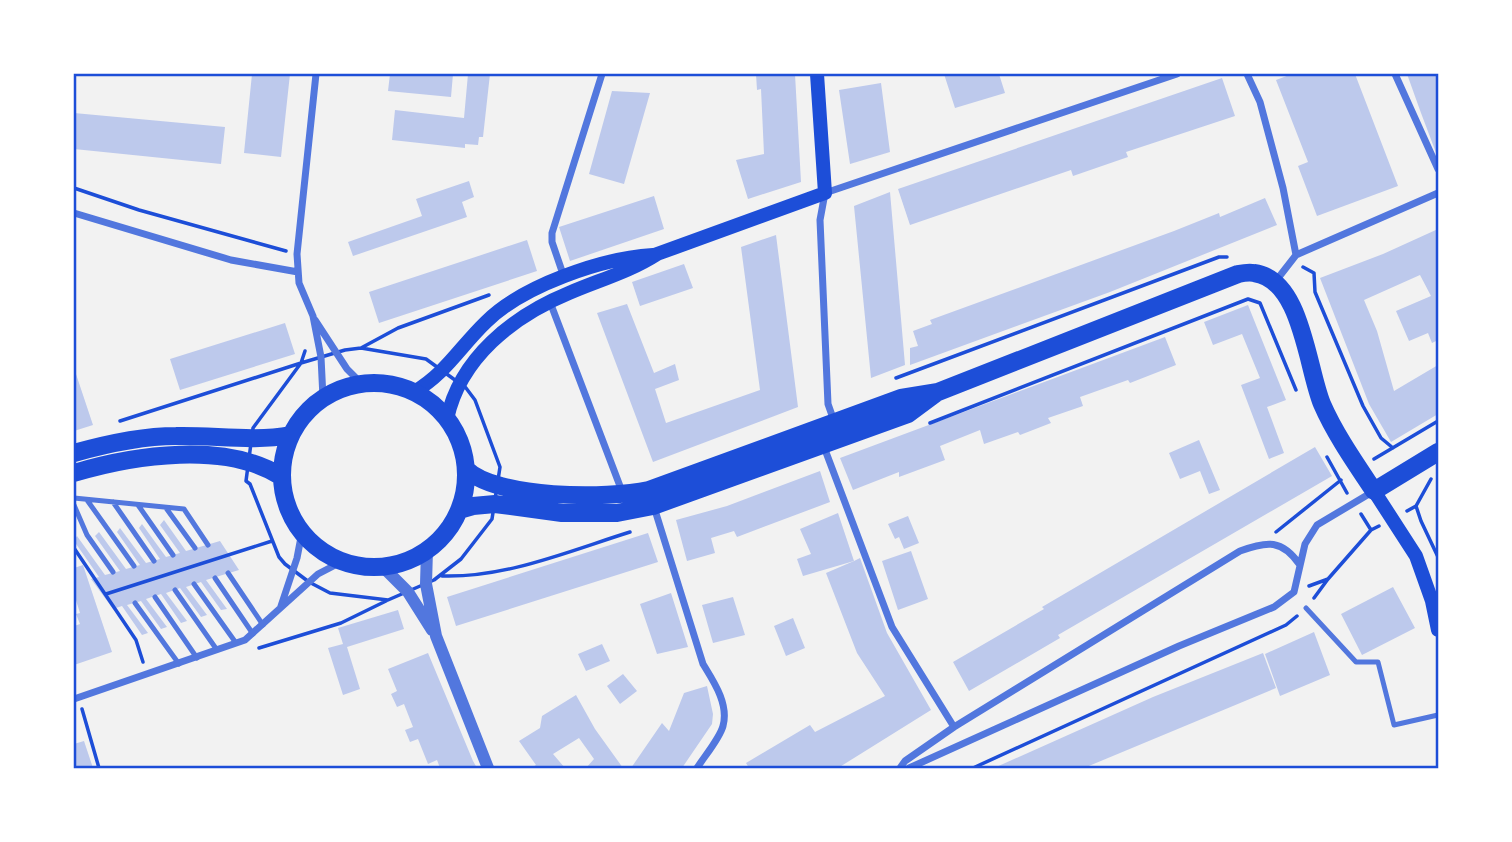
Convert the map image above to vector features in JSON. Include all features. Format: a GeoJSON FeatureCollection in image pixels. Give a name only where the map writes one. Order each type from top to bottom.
{"type":"FeatureCollection","features":[{"type":"Feature","properties":{"kind":"main road"},"geometry":{"type":"LineString","coordinates":[[447,419],[451,401],[475,361],[521,317],[569,293],[634,269],[657,254],[825,193],[817,74]]}},
{"type":"Feature","properties":{"kind":"main road"},"geometry":{"type":"LineString","coordinates":[[414,392],[444,370],[477,330],[500,309],[522,295],[564,277],[632,256],[657,254]]}},
{"type":"Feature","properties":{"kind":"main road"},"geometry":{"type":"LineString","coordinates":[[466,468],[473,475],[498,485],[576,496],[623,494],[659,487],[901,398],[938,392],[1238,274],[1256,273],[1275,282],[1283,290],[1297,317],[1322,404],[1358,467],[1416,556],[1432,601],[1438,630]]}},
{"type":"Feature","properties":{"kind":"main road"},"geometry":{"type":"LineString","coordinates":[[384,383],[414,392],[431,402],[447,419],[456,431],[463,449],[465,490],[450,528],[427,550],[402,563],[383,567],[360,566],[319,549],[302,532],[286,505],[282,477],[285,450],[304,413],[338,389],[362,384],[384,383]]}},
{"type":"Feature","properties":{"kind":"main road"},"geometry":{"type":"LineString","coordinates":[[459,510],[495,504],[562,513],[656,515],[908,414],[938,392]]}},
{"type":"Feature","properties":{"kind":"main road"},"geometry":{"type":"LineString","coordinates":[[74,453],[171,436],[269,439],[291,435]]}},
{"type":"Feature","properties":{"kind":"main road"},"geometry":{"type":"LineString","coordinates":[[1374,491],[1438,452]]}},
{"type":"Feature","properties":{"kind":"main road"},"geometry":{"type":"LineString","coordinates":[[74,473],[113,463],[166,456],[207,456],[248,461],[282,477]]}},
{"type":"Feature","properties":{"kind":"street"},"geometry":{"type":"LineString","coordinates":[[316,74],[297,254],[299,282],[313,316],[347,369],[362,384]]}},
{"type":"Feature","properties":{"kind":"street"},"geometry":{"type":"LineString","coordinates":[[564,277],[552,242],[552,233],[602,74]]}},
{"type":"Feature","properties":{"kind":"street"},"geometry":{"type":"LineString","coordinates":[[834,422],[828,404],[820,220],[825,193],[1177,74]]}},
{"type":"Feature","properties":{"kind":"street"},"geometry":{"type":"LineString","coordinates":[[1247,74],[1260,102],[1283,188],[1296,255]]}},
{"type":"Feature","properties":{"kind":"street"},"geometry":{"type":"LineString","coordinates":[[1395,74],[1438,169]]}},
{"type":"Feature","properties":{"kind":"street"},"geometry":{"type":"LineString","coordinates":[[1275,282],[1296,255],[1438,192]]}},
{"type":"Feature","properties":{"kind":"street"},"geometry":{"type":"LineString","coordinates":[[74,212],[231,260],[298,272]]}},
{"type":"Feature","properties":{"kind":"street"},"geometry":{"type":"LineString","coordinates":[[550,302],[623,494]]}},
{"type":"Feature","properties":{"kind":"street"},"geometry":{"type":"LineString","coordinates":[[313,316],[321,357],[323,398]]}},
{"type":"Feature","properties":{"kind":"street"},"geometry":{"type":"LineString","coordinates":[[824,446],[892,627],[954,727]]}},
{"type":"Feature","properties":{"kind":"street"},"geometry":{"type":"LineString","coordinates":[[909,768],[1179,646],[1274,607],[1294,592],[1306,544],[1317,525],[1374,491]]}},
{"type":"Feature","properties":{"kind":"street"},"geometry":{"type":"LineString","coordinates":[[656,515],[703,664],[716,684],[723,703],[723,726],[697,768]]}},
{"type":"Feature","properties":{"kind":"street"},"geometry":{"type":"LineString","coordinates":[[281,607],[302,532]]}},
{"type":"Feature","properties":{"kind":"street"},"geometry":{"type":"LineString","coordinates":[[900,768],[905,761],[954,727],[1240,551],[1263,543],[1281,547],[1300,565]]}},
{"type":"Feature","properties":{"kind":"street"},"geometry":{"type":"LineString","coordinates":[[427,550],[426,584],[436,636],[488,768]]}},
{"type":"Feature","properties":{"kind":"street"},"geometry":{"type":"LineString","coordinates":[[74,699],[236,643],[253,634],[318,574],[343,561]]}},
{"type":"Feature","properties":{"kind":"street"},"geometry":{"type":"LineString","coordinates":[[383,567],[408,592],[436,636]]}},
{"type":"Feature","properties":{"kind":"lane"},"geometry":{"type":"LineString","coordinates":[[564,277],[569,293]]}},
{"type":"Feature","properties":{"kind":"lane"},"geometry":{"type":"LineString","coordinates":[[74,498],[184,509],[208,545]]}},
{"type":"Feature","properties":{"kind":"lane"},"geometry":{"type":"LineString","coordinates":[[87,499],[134,566]]}},
{"type":"Feature","properties":{"kind":"lane"},"geometry":{"type":"LineString","coordinates":[[113,502],[154,561]]}},
{"type":"Feature","properties":{"kind":"lane"},"geometry":{"type":"LineString","coordinates":[[74,505],[87,535],[113,572]]}},
{"type":"Feature","properties":{"kind":"lane"},"geometry":{"type":"LineString","coordinates":[[138,505],[173,555]]}},
{"type":"Feature","properties":{"kind":"lane"},"geometry":{"type":"LineString","coordinates":[[166,508],[195,548]]}},
{"type":"Feature","properties":{"kind":"lane"},"geometry":{"type":"LineString","coordinates":[[228,573],[263,625]]}},
{"type":"Feature","properties":{"kind":"lane"},"geometry":{"type":"LineString","coordinates":[[215,578],[253,634]]}},
{"type":"Feature","properties":{"kind":"lane"},"geometry":{"type":"LineString","coordinates":[[194,584],[236,643]]}},
{"type":"Feature","properties":{"kind":"lane"},"geometry":{"type":"LineString","coordinates":[[175,590],[217,650]]}},
{"type":"Feature","properties":{"kind":"lane"},"geometry":{"type":"LineString","coordinates":[[155,597],[197,658]]}},
{"type":"Feature","properties":{"kind":"lane"},"geometry":{"type":"LineString","coordinates":[[135,603],[178,664]]}},
{"type":"Feature","properties":{"kind":"lane"},"geometry":{"type":"LineString","coordinates":[[1307,608],[1356,662],[1378,662],[1394,725],[1438,715]]}},
{"type":"Feature","properties":{"kind":"path"},"geometry":{"type":"LineString","coordinates":[[74,188],[139,210],[297,254]]}},
{"type":"Feature","properties":{"kind":"path"},"geometry":{"type":"LineString","coordinates":[[113,423],[337,352],[361,348],[398,328],[498,292]]}},
{"type":"Feature","properties":{"kind":"path"},"geometry":{"type":"LineString","coordinates":[[921,426],[1248,299],[1260,303],[1300,399]]}},
{"type":"Feature","properties":{"kind":"path"},"geometry":{"type":"LineString","coordinates":[[306,346],[301,363],[253,428],[246,481],[250,484],[279,556],[293,570],[330,593],[388,600],[426,584],[461,559],[492,519],[500,467],[475,400],[460,383],[426,359],[361,348]]}},
{"type":"Feature","properties":{"kind":"path"},"geometry":{"type":"LineString","coordinates":[[1263,543],[1358,467],[1438,421]]}},
{"type":"Feature","properties":{"kind":"path"},"geometry":{"type":"LineString","coordinates":[[1321,448],[1371,530]]}},
{"type":"Feature","properties":{"kind":"path"},"geometry":{"type":"LineString","coordinates":[[973,768],[1286,625],[1307,608],[1328,579],[1371,530],[1416,506],[1425,486],[1436,473]]}},
{"type":"Feature","properties":{"kind":"path"},"geometry":{"type":"LineString","coordinates":[[1416,506],[1438,557]]}},
{"type":"Feature","properties":{"kind":"path"},"geometry":{"type":"LineString","coordinates":[[439,576],[494,574],[656,515]]}},
{"type":"Feature","properties":{"kind":"path"},"geometry":{"type":"LineString","coordinates":[[106,594],[272,541]]}},
{"type":"Feature","properties":{"kind":"path"},"geometry":{"type":"LineString","coordinates":[[74,548],[136,640],[147,675]]}},
{"type":"Feature","properties":{"kind":"path"},"geometry":{"type":"LineString","coordinates":[[74,712],[82,709],[99,768]]}},
{"type":"Feature","properties":{"kind":"building"},"geometry":{"type":"Polygon","coordinates":[[[252,74],[290,74],[281,157],[244,153],[252,74]]]}},
{"type":"Feature","properties":{"kind":"building"},"geometry":{"type":"Polygon","coordinates":[[[390,74],[453,74],[451,97],[388,91],[390,74]]]}},
{"type":"Feature","properties":{"kind":"building"},"geometry":{"type":"Polygon","coordinates":[[[468,74],[490,74],[483,137],[479,137],[478,145],[465,144],[465,148],[392,140],[395,110],[464,118],[468,74]]]}},
{"type":"Feature","properties":{"kind":"building"},"geometry":{"type":"Polygon","coordinates":[[[756,74],[795,74],[801,182],[748,199],[736,160],[764,154],[761,89],[757,90],[756,74]]]}},
{"type":"Feature","properties":{"kind":"building"},"geometry":{"type":"Polygon","coordinates":[[[944,74],[999,74],[1005,93],[955,108],[944,74]]]}},
{"type":"Feature","properties":{"kind":"building"},"geometry":{"type":"Polygon","coordinates":[[[1292,74],[1355,74],[1398,186],[1317,216],[1298,166],[1308,162],[1276,80],[1292,74]]]}},
{"type":"Feature","properties":{"kind":"building"},"geometry":{"type":"Polygon","coordinates":[[[1407,74],[1438,74],[1438,158],[1421,113],[1407,74]]]}},
{"type":"Feature","properties":{"kind":"building"},"geometry":{"type":"Polygon","coordinates":[[[1222,78],[1235,116],[1126,152],[1128,157],[1073,176],[1071,170],[910,225],[898,189],[1222,78]]]}},
{"type":"Feature","properties":{"kind":"building"},"geometry":{"type":"Polygon","coordinates":[[[881,83],[890,152],[850,164],[839,90],[881,83]]]}},
{"type":"Feature","properties":{"kind":"building"},"geometry":{"type":"Polygon","coordinates":[[[612,91],[650,93],[624,184],[589,174],[612,91]]]}},
{"type":"Feature","properties":{"kind":"building"},"geometry":{"type":"Polygon","coordinates":[[[74,113],[225,127],[221,164],[74,149],[74,113]]]}},
{"type":"Feature","properties":{"kind":"building"},"geometry":{"type":"Polygon","coordinates":[[[469,181],[474,197],[462,202],[467,217],[353,256],[348,242],[422,216],[416,199],[469,181]]]}},
{"type":"Feature","properties":{"kind":"building"},"geometry":{"type":"Polygon","coordinates":[[[890,192],[905,365],[871,378],[854,206],[890,192]]]}},
{"type":"Feature","properties":{"kind":"building"},"geometry":{"type":"Polygon","coordinates":[[[654,196],[664,229],[570,261],[559,227],[654,196]]]}},
{"type":"Feature","properties":{"kind":"building"},"geometry":{"type":"Polygon","coordinates":[[[1265,198],[1277,225],[1110,292],[910,365],[910,348],[918,346],[913,331],[932,324],[930,320],[1219,213],[1220,217],[1265,198]]]}},
{"type":"Feature","properties":{"kind":"building"},"geometry":{"type":"Polygon","coordinates":[[[1438,229],[1438,340],[1432,343],[1428,333],[1409,341],[1396,311],[1431,296],[1420,275],[1364,300],[1377,331],[1394,391],[1438,365],[1438,414],[1391,442],[1369,404],[1320,278],[1438,229]]]}},
{"type":"Feature","properties":{"kind":"building"},"geometry":{"type":"Polygon","coordinates":[[[776,235],[798,407],[653,462],[597,313],[627,304],[654,373],[675,364],[679,380],[655,389],[666,423],[760,390],[741,247],[776,235]]]}},
{"type":"Feature","properties":{"kind":"building"},"geometry":{"type":"Polygon","coordinates":[[[527,240],[537,271],[379,323],[369,292],[527,240]]]}},
{"type":"Feature","properties":{"kind":"building"},"geometry":{"type":"Polygon","coordinates":[[[684,264],[693,288],[640,306],[632,282],[684,264]]]}},
{"type":"Feature","properties":{"kind":"building"},"geometry":{"type":"Polygon","coordinates":[[[1248,305],[1286,400],[1267,407],[1284,453],[1269,459],[1241,385],[1260,378],[1242,334],[1213,345],[1204,322],[1248,305]]]}},
{"type":"Feature","properties":{"kind":"building"},"geometry":{"type":"Polygon","coordinates":[[[285,323],[295,354],[180,390],[170,359],[285,323]]]}},
{"type":"Feature","properties":{"kind":"building"},"geometry":{"type":"Polygon","coordinates":[[[1165,337],[1176,365],[1130,383],[1128,380],[1080,397],[1083,406],[1048,418],[1051,423],[1020,435],[1018,432],[984,444],[980,430],[940,446],[945,460],[899,477],[899,472],[853,490],[840,458],[1165,337]]]}},
{"type":"Feature","properties":{"kind":"building"},"geometry":{"type":"Polygon","coordinates":[[[74,368],[93,425],[74,431],[74,368]]]}},
{"type":"Feature","properties":{"kind":"building"},"geometry":{"type":"Polygon","coordinates":[[[1199,440],[1220,490],[1209,494],[1200,471],[1180,479],[1169,453],[1199,440]]]}},
{"type":"Feature","properties":{"kind":"building"},"geometry":{"type":"Polygon","coordinates":[[[1315,447],[1332,476],[1058,635],[1060,638],[969,691],[953,662],[1315,447]]]}},
{"type":"Feature","properties":{"kind":"building"},"geometry":{"type":"Polygon","coordinates":[[[820,471],[830,502],[737,537],[734,531],[711,538],[715,553],[687,561],[676,520],[727,506],[820,471]]]}},
{"type":"Feature","properties":{"kind":"building"},"geometry":{"type":"Polygon","coordinates":[[[838,513],[854,561],[803,576],[797,559],[811,554],[800,529],[838,513]]]}},
{"type":"Feature","properties":{"kind":"building"},"geometry":{"type":"Polygon","coordinates":[[[908,516],[919,543],[904,549],[899,537],[895,539],[888,524],[908,516]]]}},
{"type":"Feature","properties":{"kind":"building"},"geometry":{"type":"Polygon","coordinates":[[[164,520],[186,551],[220,541],[239,570],[206,580],[227,609],[221,610],[201,582],[186,587],[207,615],[201,617],[180,588],[166,593],[187,621],[181,623],[161,594],[146,599],[167,627],[161,629],[141,601],[127,605],[148,633],[142,635],[122,606],[113,609],[91,579],[99,577],[74,541],[77,536],[105,575],[120,571],[95,536],[99,532],[126,569],[140,565],[117,532],[120,528],[146,563],[160,559],[139,528],[142,524],[166,557],[180,553],[160,525],[164,520]]]}},
{"type":"Feature","properties":{"kind":"building"},"geometry":{"type":"Polygon","coordinates":[[[648,533],[658,562],[456,626],[447,597],[648,533]]]}},
{"type":"Feature","properties":{"kind":"building"},"geometry":{"type":"Polygon","coordinates":[[[911,551],[928,599],[898,610],[882,561],[911,551]]]}},
{"type":"Feature","properties":{"kind":"building"},"geometry":{"type":"Polygon","coordinates":[[[860,558],[887,633],[931,710],[838,768],[749,768],[746,763],[810,725],[815,732],[885,696],[857,653],[826,573],[860,558]]]}},
{"type":"Feature","properties":{"kind":"building"},"geometry":{"type":"Polygon","coordinates":[[[83,565],[112,652],[74,665],[74,626],[80,624],[76,614],[80,613],[74,594],[74,568],[83,565]]]}},
{"type":"Feature","properties":{"kind":"building"},"geometry":{"type":"Polygon","coordinates":[[[1393,587],[1415,628],[1362,655],[1341,614],[1393,587]]]}},
{"type":"Feature","properties":{"kind":"building"},"geometry":{"type":"Polygon","coordinates":[[[671,593],[688,647],[657,654],[640,604],[671,593]]]}},
{"type":"Feature","properties":{"kind":"building"},"geometry":{"type":"Polygon","coordinates":[[[733,597],[745,635],[713,643],[702,605],[733,597]]]}},
{"type":"Feature","properties":{"kind":"building"},"geometry":{"type":"Polygon","coordinates":[[[398,610],[404,629],[347,647],[360,689],[343,695],[328,648],[343,644],[338,628],[398,610]]]}},
{"type":"Feature","properties":{"kind":"building"},"geometry":{"type":"Polygon","coordinates":[[[793,618],[805,648],[786,656],[774,626],[793,618]]]}},
{"type":"Feature","properties":{"kind":"building"},"geometry":{"type":"Polygon","coordinates":[[[1314,632],[1330,675],[1280,696],[1265,654],[1314,632]]]}},
{"type":"Feature","properties":{"kind":"building"},"geometry":{"type":"Polygon","coordinates":[[[602,644],[610,661],[586,671],[578,654],[602,644]]]}},
{"type":"Feature","properties":{"kind":"building"},"geometry":{"type":"Polygon","coordinates":[[[428,653],[477,768],[440,768],[437,760],[428,764],[418,739],[410,742],[405,730],[413,727],[404,704],[397,707],[391,694],[397,691],[388,669],[428,653]]]}},
{"type":"Feature","properties":{"kind":"building"},"geometry":{"type":"Polygon","coordinates":[[[1263,653],[1276,688],[1084,768],[994,768],[1153,697],[1263,653]]]}},
{"type":"Feature","properties":{"kind":"building"},"geometry":{"type":"Polygon","coordinates":[[[623,674],[637,691],[620,704],[607,686],[623,674]]]}},
{"type":"Feature","properties":{"kind":"building"},"geometry":{"type":"Polygon","coordinates":[[[707,686],[713,714],[712,724],[682,768],[631,768],[662,723],[669,731],[684,693],[707,686]]]}},
{"type":"Feature","properties":{"kind":"building"},"geometry":{"type":"Polygon","coordinates":[[[576,695],[595,729],[623,768],[586,768],[594,759],[579,738],[553,754],[565,768],[531,768],[536,765],[519,741],[540,728],[542,716],[576,695]]]}},
{"type":"Feature","properties":{"kind":"building"},"geometry":{"type":"Polygon","coordinates":[[[84,741],[93,768],[74,768],[74,744],[84,741]]]}}]}
